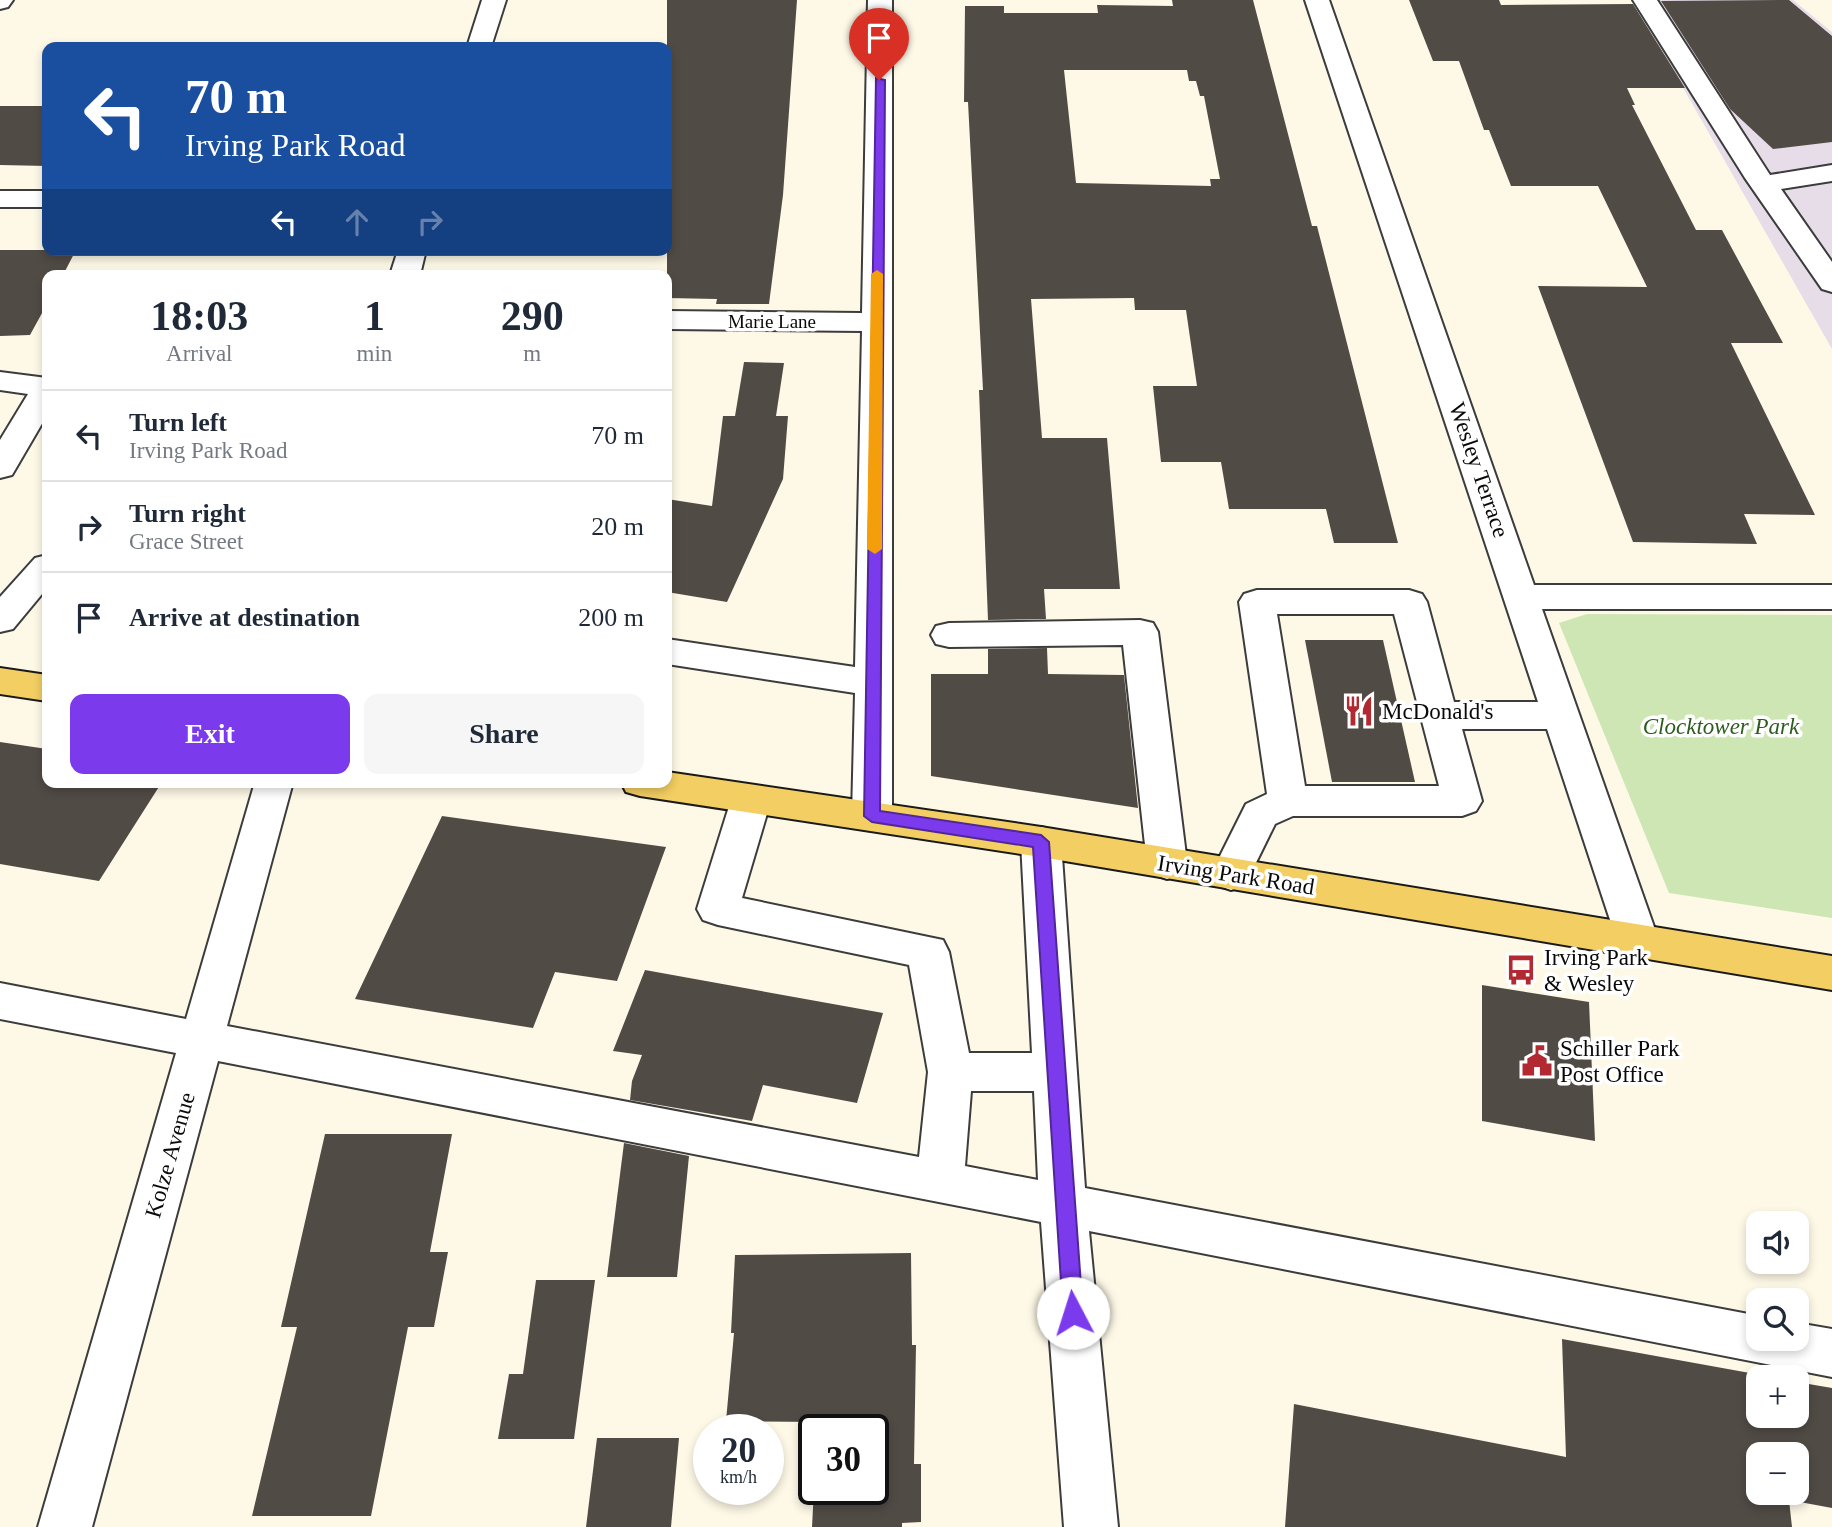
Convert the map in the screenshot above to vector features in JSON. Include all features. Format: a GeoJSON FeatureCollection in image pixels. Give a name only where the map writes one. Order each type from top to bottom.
{"type":"FeatureCollection","features":[{"type":"Feature","properties":{"kind":"main road"},"geometry":{"type":"LineString","coordinates":[[0,681],[42,687]]}},
{"type":"Feature","properties":{"kind":"main road","name":"Irving Park Road"},"geometry":{"type":"LineString","coordinates":[[672,787],[1041,842],[1832,973]]}},
{"type":"Feature","properties":{"kind":"street"},"geometry":{"type":"LineString","coordinates":[[481,42],[494,0]]}},
{"type":"Feature","properties":{"kind":"street"},"geometry":{"type":"LineString","coordinates":[[872,816],[880,0]]}},
{"type":"Feature","properties":{"kind":"street","name":"Wesley Terrace"},"geometry":{"type":"LineString","coordinates":[[1317,0],[1523,597],[1560,715],[1638,941]]}},
{"type":"Feature","properties":{"kind":"street"},"geometry":{"type":"LineString","coordinates":[[1644,0],[1763,184],[1832,283]]}},
{"type":"Feature","properties":{"kind":"street"},"geometry":{"type":"LineString","coordinates":[[1763,184],[1832,173]]}},
{"type":"Feature","properties":{"kind":"street"},"geometry":{"type":"LineString","coordinates":[[0,199],[42,199]]}},
{"type":"Feature","properties":{"kind":"street","name":"Marie Lane"},"geometry":{"type":"LineString","coordinates":[[672,320],[877,322]]}},
{"type":"Feature","properties":{"kind":"street"},"geometry":{"type":"LineString","coordinates":[[0,382],[42,387]]}},
{"type":"Feature","properties":{"kind":"street"},"geometry":{"type":"LineString","coordinates":[[0,468],[10,433],[42,394]]}},
{"type":"Feature","properties":{"kind":"street"},"geometry":{"type":"LineString","coordinates":[[0,620],[42,572]]}},
{"type":"Feature","properties":{"kind":"street"},"geometry":{"type":"LineString","coordinates":[[1523,597],[1832,597]]}},
{"type":"Feature","properties":{"kind":"street"},"geometry":{"type":"LineString","coordinates":[[1231,874],[1260,814],[1288,801],[1462,801],[1409,602],[1257,602],[1288,801]]}},
{"type":"Feature","properties":{"kind":"street"},"geometry":{"type":"LineString","coordinates":[[950,635],[1140,632],[1167,863]]}},
{"type":"Feature","properties":{"kind":"street"},"geometry":{"type":"LineString","coordinates":[[672,653],[873,683]]}},
{"type":"Feature","properties":{"kind":"street"},"geometry":{"type":"LineString","coordinates":[[1439,716],[1560,715]]}},
{"type":"Feature","properties":{"kind":"street","name":"Kolze Avenue"},"geometry":{"type":"LineString","coordinates":[[65,1527],[272,788]]}},
{"type":"Feature","properties":{"kind":"street"},"geometry":{"type":"LineString","coordinates":[[751,800],[718,909],[928,952],[950,1072],[940,1182]]}},
{"type":"Feature","properties":{"kind":"street"},"geometry":{"type":"LineString","coordinates":[[1041,842],[1063,1207],[1091,1527]]}},
{"type":"Feature","properties":{"kind":"street"},"geometry":{"type":"LineString","coordinates":[[0,1001],[1746,1337]]}},
{"type":"Feature","properties":{"kind":"street"},"geometry":{"type":"LineString","coordinates":[[950,1072],[1055,1072]]}},
{"type":"Feature","properties":{"kind":"street"},"geometry":{"type":"LineString","coordinates":[[1809,1349],[1832,1353]]}},
{"type":"Feature","properties":{"kind":"shaded area"},"geometry":{"type":"Polygon","coordinates":[[[1633,0],[1793,0],[1832,32],[1832,349],[1633,0]]]}},
{"type":"Feature","properties":{"kind":"green space","name":"Clocktower Park"},"geometry":{"type":"Polygon","coordinates":[[[1587,614],[1832,615],[1832,918],[1669,893],[1559,623],[1587,614]]]}},
{"type":"Feature","properties":{"kind":"building"},"geometry":{"type":"Polygon","coordinates":[[[667,0],[797,0],[783,195],[769,304],[716,304],[717,299],[672,298],[672,270],[667,270],[667,256],[672,256],[672,42],[667,42],[667,0]]]}},
{"type":"Feature","properties":{"kind":"building"},"geometry":{"type":"Polygon","coordinates":[[[1172,0],[1253,0],[1312,226],[1317,226],[1398,543],[1334,543],[1326,509],[1229,509],[1221,462],[1161,462],[1153,386],[1197,386],[1186,310],[1135,310],[1134,298],[1031,299],[1042,438],[1107,438],[1120,589],[1044,589],[1046,619],[988,620],[979,390],[983,390],[968,102],[964,102],[965,6],[1004,6],[1004,13],[1098,13],[1097,5],[1173,6],[1172,0]],[[1064,70],[1076,183],[1211,186],[1210,179],[1220,179],[1204,96],[1200,96],[1196,81],[1189,81],[1187,70],[1064,70]]]}},
{"type":"Feature","properties":{"kind":"building"},"geometry":{"type":"Polygon","coordinates":[[[1409,0],[1499,0],[1501,5],[1633,4],[1685,88],[1627,88],[1635,105],[1632,105],[1696,230],[1722,230],[1783,343],[1731,343],[1815,515],[1744,514],[1757,544],[1633,542],[1538,286],[1647,287],[1598,186],[1511,186],[1489,130],[1484,130],[1459,61],[1433,61],[1409,0]]]}},
{"type":"Feature","properties":{"kind":"building"},"geometry":{"type":"Polygon","coordinates":[[[1789,0],[1832,36],[1832,142],[1773,149],[1730,109],[1661,1],[1789,0]]]}},
{"type":"Feature","properties":{"kind":"building"},"geometry":{"type":"Polygon","coordinates":[[[0,106],[42,106],[42,166],[0,165],[0,106]]]}},
{"type":"Feature","properties":{"kind":"building"},"geometry":{"type":"Polygon","coordinates":[[[0,250],[42,250],[42,256],[73,256],[66,270],[42,270],[42,313],[30,335],[0,336],[0,250]]]}},
{"type":"Feature","properties":{"kind":"building"},"geometry":{"type":"Polygon","coordinates":[[[744,362],[784,363],[776,416],[788,416],[783,479],[727,602],[672,593],[672,500],[712,506],[723,416],[735,416],[744,362]]]}},
{"type":"Feature","properties":{"kind":"building","name":"McDonald's"},"geometry":{"type":"Polygon","coordinates":[[[1305,640],[1383,640],[1415,782],[1332,782],[1305,640]]]}},
{"type":"Feature","properties":{"kind":"building"},"geometry":{"type":"Polygon","coordinates":[[[1047,648],[1048,674],[1124,675],[1138,808],[931,776],[931,674],[988,674],[988,649],[1047,648]]]}},
{"type":"Feature","properties":{"kind":"building"},"geometry":{"type":"Polygon","coordinates":[[[0,742],[42,748],[42,788],[158,788],[99,881],[0,864],[0,742]]]}},
{"type":"Feature","properties":{"kind":"building"},"geometry":{"type":"Polygon","coordinates":[[[442,816],[666,847],[617,981],[555,972],[533,1028],[355,999],[442,816]]]}},
{"type":"Feature","properties":{"kind":"building"},"geometry":{"type":"Polygon","coordinates":[[[645,970],[883,1013],[857,1103],[763,1085],[752,1121],[630,1100],[632,1081],[642,1055],[613,1051],[645,970]]]}},
{"type":"Feature","properties":{"kind":"building","name":"Schiller Park Post Office"},"geometry":{"type":"Polygon","coordinates":[[[1482,985],[1589,1002],[1595,1141],[1482,1121],[1482,985]]]}},
{"type":"Feature","properties":{"kind":"building"},"geometry":{"type":"Polygon","coordinates":[[[325,1134],[452,1134],[430,1252],[448,1252],[434,1327],[408,1327],[371,1516],[252,1516],[297,1327],[281,1327],[325,1134]]]}},
{"type":"Feature","properties":{"kind":"building"},"geometry":{"type":"Polygon","coordinates":[[[624,1143],[689,1156],[677,1277],[607,1277],[624,1143]]]}},
{"type":"Feature","properties":{"kind":"building"},"geometry":{"type":"Polygon","coordinates":[[[911,1253],[912,1345],[916,1345],[914,1464],[921,1464],[921,1522],[902,1523],[902,1527],[812,1527],[813,1505],[889,1505],[889,1414],[798,1414],[798,1422],[784,1422],[784,1414],[727,1414],[734,1333],[731,1333],[735,1255],[911,1253]]]}},
{"type":"Feature","properties":{"kind":"building"},"geometry":{"type":"Polygon","coordinates":[[[536,1280],[595,1280],[574,1439],[498,1439],[509,1374],[523,1374],[536,1280]]]}},
{"type":"Feature","properties":{"kind":"building"},"geometry":{"type":"Polygon","coordinates":[[[1562,1339],[1746,1372],[1746,1428],[1809,1428],[1809,1384],[1832,1388],[1832,1508],[1809,1504],[1809,1442],[1746,1442],[1746,1505],[1790,1505],[1792,1527],[1285,1527],[1294,1404],[1566,1457],[1562,1339]]]}},
{"type":"Feature","properties":{"kind":"building"},"geometry":{"type":"Polygon","coordinates":[[[597,1438],[679,1438],[671,1527],[586,1527],[597,1438]]]}},
{"type":"Feature","properties":{"kind":"slow traffic"},"geometry":{"type":"LineString","coordinates":[[875,549],[877,274]]}},
{"type":"Feature","properties":{"kind":"place","name":"McDonald's"},"geometry":{"type":"Point","coordinates":[1359,711]}},
{"type":"Feature","properties":{"kind":"place","name":"Irving Park & Wesley"},"geometry":{"type":"Point","coordinates":[1521,970]}},
{"type":"Feature","properties":{"kind":"place","name":"Schiller Park Post Office"},"geometry":{"type":"Point","coordinates":[1537,1061]}},
{"type":"Feature","properties":{"kind":"route"},"geometry":{"type":"LineString","coordinates":[[879,80],[872,816],[1041,842],[1063,1207],[1073,1313]]}}]}
